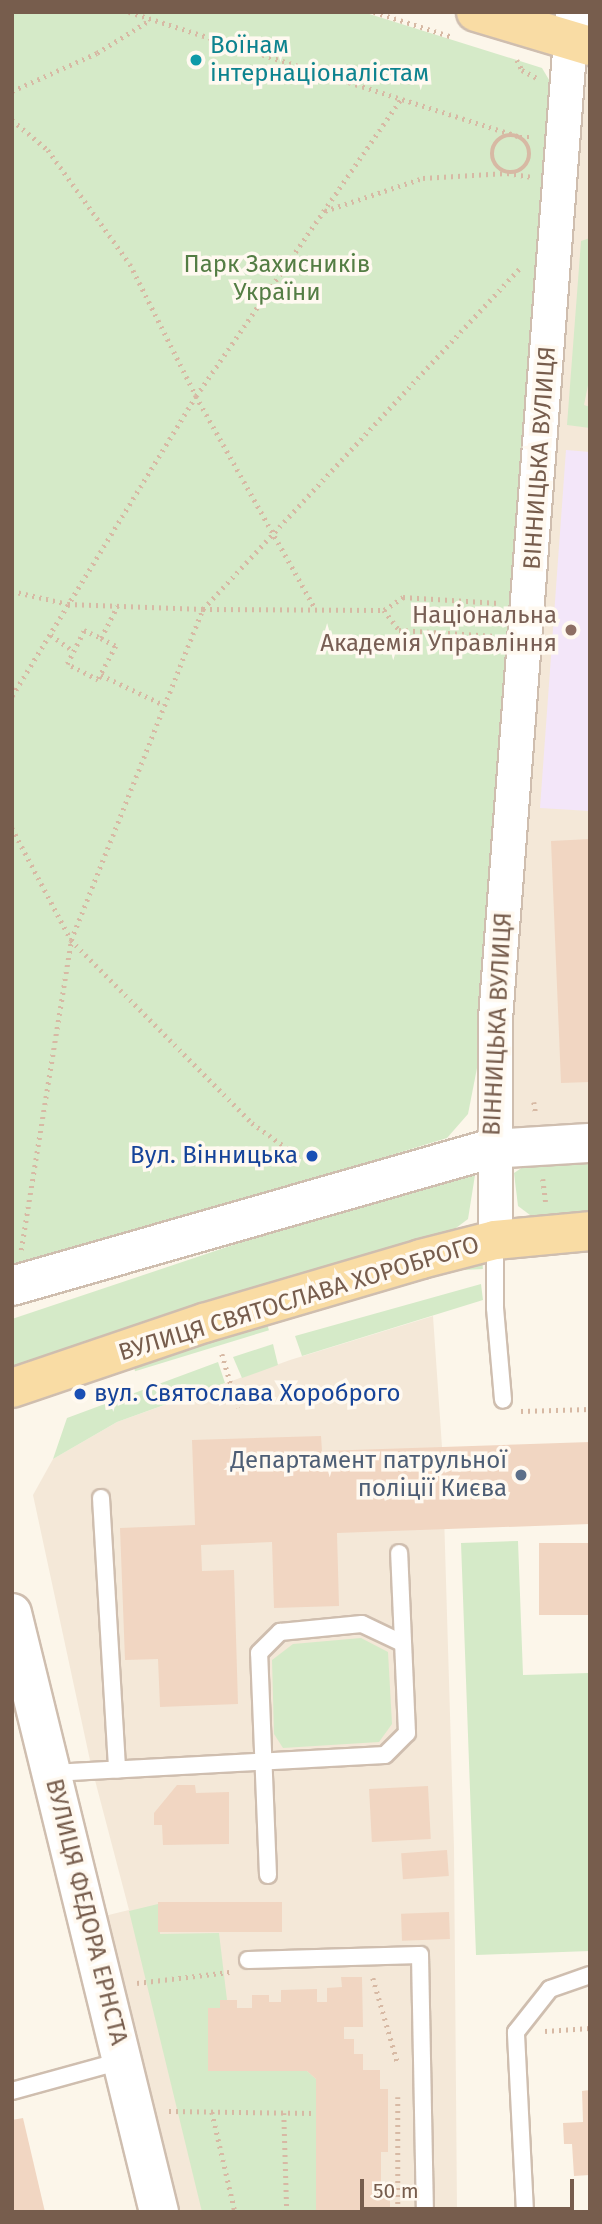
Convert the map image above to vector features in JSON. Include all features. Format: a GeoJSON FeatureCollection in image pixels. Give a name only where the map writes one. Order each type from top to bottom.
{"type":"FeatureCollection","features":[{"type":"Feature","properties":{"kind":"main road"},"geometry":{"type":"LineString","coordinates":[[476,12],[577,33]]}},
{"type":"Feature","properties":{"kind":"main road","name":"ВУЛИЦЯ СВЯТОСЛАВА ХОРОБРОГО"},"geometry":{"type":"LineString","coordinates":[[12,1388],[216,1320],[495,1240],[590,1231]]}},
{"type":"Feature","properties":{"kind":"street","name":"ВІННИЦЬКА ВУЛИЦЯ"},"geometry":{"type":"LineString","coordinates":[[495,1240],[491,1149],[495,1018],[577,33]]}},
{"type":"Feature","properties":{"kind":"street"},"geometry":{"type":"LineString","coordinates":[[17,1268],[491,1149],[590,1143]]}},
{"type":"Feature","properties":{"kind":"street","name":"ВУЛИЦЯ ФЕДОРА ЕРНСТА"},"geometry":{"type":"LineString","coordinates":[[12,1613],[159,2212]]}},
{"type":"Feature","properties":{"kind":"lane"},"geometry":{"type":"LineString","coordinates":[[495,1240],[493,1274],[503,1400]]}},
{"type":"Feature","properties":{"kind":"lane"},"geometry":{"type":"LineString","coordinates":[[101,1498],[117,1770]]}},
{"type":"Feature","properties":{"kind":"lane"},"geometry":{"type":"LineString","coordinates":[[52,1773],[385,1755],[407,1732],[399,1553]]}},
{"type":"Feature","properties":{"kind":"lane"},"geometry":{"type":"LineString","coordinates":[[268,1875],[259,1653],[280,1632],[362,1624],[402,1643]]}},
{"type":"Feature","properties":{"kind":"lane"},"geometry":{"type":"LineString","coordinates":[[243,1966],[419,1955],[425,2212]]}},
{"type":"Feature","properties":{"kind":"lane"},"geometry":{"type":"LineString","coordinates":[[525,2212],[516,2032],[550,1989],[590,1975]]}},
{"type":"Feature","properties":{"kind":"lane"},"geometry":{"type":"LineString","coordinates":[[12,2091],[122,2061]]}},
{"type":"Feature","properties":{"kind":"path"},"geometry":{"type":"LineString","coordinates":[[129,12],[402,97],[520,137],[529,147],[530,159],[524,169],[507,173],[423,178],[323,212]]}},
{"type":"Feature","properties":{"kind":"path"},"geometry":{"type":"LineString","coordinates":[[12,91],[97,53],[151,20]]}},
{"type":"Feature","properties":{"kind":"path"},"geometry":{"type":"LineString","coordinates":[[12,696],[196,396],[402,97]]}},
{"type":"Feature","properties":{"kind":"path"},"geometry":{"type":"LineString","coordinates":[[12,120],[48,150],[130,264],[196,396],[316,610]]}},
{"type":"Feature","properties":{"kind":"path"},"geometry":{"type":"LineString","coordinates":[[535,177],[507,173],[494,162],[493,149],[501,139],[538,137]]}},
{"type":"Feature","properties":{"kind":"path"},"geometry":{"type":"LineString","coordinates":[[17,1268],[71,940],[203,609],[527,260]]}},
{"type":"Feature","properties":{"kind":"path"},"geometry":{"type":"LineString","coordinates":[[12,591],[68,604],[117,606],[384,610],[403,597],[502,603],[529,611]]}},
{"type":"Feature","properties":{"kind":"path"},"geometry":{"type":"LineString","coordinates":[[101,638],[117,606]]}},
{"type":"Feature","properties":{"kind":"path"},"geometry":{"type":"LineString","coordinates":[[384,610],[399,630],[499,636]]}},
{"type":"Feature","properties":{"kind":"path"},"geometry":{"type":"LineString","coordinates":[[84,631],[101,638],[116,646],[98,680],[67,664],[84,631]]}},
{"type":"Feature","properties":{"kind":"path"},"geometry":{"type":"LineString","coordinates":[[51,635],[73,651]]}},
{"type":"Feature","properties":{"kind":"path"},"geometry":{"type":"LineString","coordinates":[[101,675],[164,705]]}},
{"type":"Feature","properties":{"kind":"path"},"geometry":{"type":"LineString","coordinates":[[12,828],[71,940],[252,1123],[302,1159]]}},
{"type":"Feature","properties":{"kind":"path"},"geometry":{"type":"LineString","coordinates":[[534,1102],[550,1235]]}},
{"type":"Feature","properties":{"kind":"path"},"geometry":{"type":"LineString","coordinates":[[222,1354],[237,1408]]}},
{"type":"Feature","properties":{"kind":"path"},"geometry":{"type":"LineString","coordinates":[[503,1400],[509,1412],[590,1409]]}},
{"type":"Feature","properties":{"kind":"path"},"geometry":{"type":"LineString","coordinates":[[137,1983],[243,1966]]}},
{"type":"Feature","properties":{"kind":"path"},"geometry":{"type":"LineString","coordinates":[[371,1971],[398,2075]]}},
{"type":"Feature","properties":{"kind":"path"},"geometry":{"type":"LineString","coordinates":[[516,2032],[590,2028]]}},
{"type":"Feature","properties":{"kind":"path"},"geometry":{"type":"LineString","coordinates":[[398,2089],[398,2212]]}},
{"type":"Feature","properties":{"kind":"path"},"geometry":{"type":"LineString","coordinates":[[168,2111],[316,2113]]}},
{"type":"Feature","properties":{"kind":"path"},"geometry":{"type":"LineString","coordinates":[[212,2112],[235,2212]]}},
{"type":"Feature","properties":{"kind":"path"},"geometry":{"type":"LineString","coordinates":[[284,2113],[287,2212]]}},
{"type":"Feature","properties":{"kind":"shaded area"},"geometry":{"type":"Polygon","coordinates":[[[570,41],[590,46],[590,1143],[491,1149],[570,41]]]}},
{"type":"Feature","properties":{"kind":"shaded area","name":"Національна Академія Управління"},"geometry":{"type":"Polygon","coordinates":[[[566,450],[590,452],[590,811],[540,808],[566,450]]]}},
{"type":"Feature","properties":{"kind":"shaded area"},"geometry":{"type":"Polygon","coordinates":[[[433,1316],[442,1447],[454,1848],[457,2212],[159,2212],[88,1920],[129,1910],[91,1765],[33,1495],[53,1459],[117,1422],[290,1360],[433,1316]]]}},
{"type":"Feature","properties":{"kind":"green space","name":"Парк Захисників України"},"geometry":{"type":"Polygon","coordinates":[[[12,12],[363,12],[542,68],[555,90],[521,619],[478,1063],[468,1114],[447,1138],[21,1269],[12,1269],[12,12]]]}},
{"type":"Feature","properties":{"kind":"green space"},"geometry":{"type":"Polygon","coordinates":[[[590,238],[590,375],[584,405],[590,407],[590,428],[567,425],[581,241],[590,238]]]}},
{"type":"Feature","properties":{"kind":"green space"},"geometry":{"type":"Polygon","coordinates":[[[590,1156],[590,1214],[534,1218],[518,1206],[514,1173],[532,1161],[590,1156]]]}},
{"type":"Feature","properties":{"kind":"green space"},"geometry":{"type":"Polygon","coordinates":[[[475,1175],[468,1219],[452,1231],[12,1370],[12,1319],[257,1237],[475,1175]]]}},
{"type":"Feature","properties":{"kind":"green space"},"geometry":{"type":"Polygon","coordinates":[[[482,1252],[483,1269],[280,1280],[279,1263],[482,1252]]]}},
{"type":"Feature","properties":{"kind":"green space"},"geometry":{"type":"Polygon","coordinates":[[[481,1284],[483,1300],[302,1356],[295,1336],[481,1284]]]}},
{"type":"Feature","properties":{"kind":"green space"},"geometry":{"type":"Polygon","coordinates":[[[264,1314],[269,1330],[135,1371],[130,1355],[264,1314]]]}},
{"type":"Feature","properties":{"kind":"green space"},"geometry":{"type":"Polygon","coordinates":[[[273,1344],[278,1365],[242,1378],[233,1357],[273,1344]]]}},
{"type":"Feature","properties":{"kind":"green space"},"geometry":{"type":"Polygon","coordinates":[[[218,1362],[225,1383],[117,1422],[53,1459],[67,1418],[218,1362]]]}},
{"type":"Feature","properties":{"kind":"green space"},"geometry":{"type":"Polygon","coordinates":[[[518,1541],[523,1675],[589,1673],[590,1951],[476,1955],[461,1543],[518,1541]]]}},
{"type":"Feature","properties":{"kind":"green space"},"geometry":{"type":"Polygon","coordinates":[[[361,1638],[388,1652],[392,1724],[379,1742],[283,1748],[274,1734],[272,1660],[293,1644],[361,1638]]]}},
{"type":"Feature","properties":{"kind":"green space"},"geometry":{"type":"Polygon","coordinates":[[[158,1904],[160,1934],[219,1933],[227,2000],[220,2000],[220,2008],[208,2008],[208,2071],[307,2071],[316,2079],[316,2212],[202,2212],[129,1911],[158,1904]]]}},
{"type":"Feature","properties":{"kind":"building"},"geometry":{"type":"Polygon","coordinates":[[[590,839],[590,1082],[561,1083],[551,841],[590,839]]]}},
{"type":"Feature","properties":{"kind":"building"},"geometry":{"type":"Polygon","coordinates":[[[321,1436],[322,1451],[590,1442],[590,1524],[337,1533],[339,1606],[274,1608],[272,1542],[201,1545],[202,1571],[234,1570],[238,1704],[160,1707],[158,1659],[125,1660],[120,1528],[195,1525],[192,1440],[321,1436]]]}},
{"type":"Feature","properties":{"kind":"building"},"geometry":{"type":"Polygon","coordinates":[[[539,1543],[590,1543],[590,1615],[539,1615],[539,1543]]]}},
{"type":"Feature","properties":{"kind":"building"},"geometry":{"type":"Polygon","coordinates":[[[177,1785],[195,1785],[196,1793],[229,1792],[229,1844],[163,1845],[162,1825],[154,1825],[154,1813],[177,1785]]]}},
{"type":"Feature","properties":{"kind":"building"},"geometry":{"type":"Polygon","coordinates":[[[428,1786],[431,1839],[372,1842],[369,1789],[428,1786]]]}},
{"type":"Feature","properties":{"kind":"building"},"geometry":{"type":"Polygon","coordinates":[[[447,1850],[449,1876],[403,1879],[401,1853],[447,1850]]]}},
{"type":"Feature","properties":{"kind":"building"},"geometry":{"type":"Polygon","coordinates":[[[158,1902],[282,1902],[282,1932],[158,1932],[158,1902]]]}},
{"type":"Feature","properties":{"kind":"building"},"geometry":{"type":"Polygon","coordinates":[[[449,1912],[450,1939],[402,1941],[401,1914],[449,1912]]]}},
{"type":"Feature","properties":{"kind":"building"},"geometry":{"type":"Polygon","coordinates":[[[341,1977],[362,1977],[363,2027],[344,2027],[344,2039],[354,2039],[354,2054],[363,2054],[363,2070],[380,2070],[380,2089],[388,2089],[388,2152],[381,2152],[381,2184],[390,2184],[390,2212],[316,2212],[316,2079],[307,2071],[208,2071],[208,2008],[220,2008],[220,2000],[237,2000],[237,2008],[252,2008],[252,1995],[269,1995],[269,2002],[281,2002],[281,1990],[317,1989],[317,2002],[327,2002],[327,1988],[342,1987],[341,1977]]]}},
{"type":"Feature","properties":{"kind":"building"},"geometry":{"type":"Polygon","coordinates":[[[590,2090],[590,2175],[574,2176],[572,2144],[564,2144],[563,2123],[583,2122],[582,2091],[590,2090]]]}},
{"type":"Feature","properties":{"kind":"building"},"geometry":{"type":"Polygon","coordinates":[[[23,2118],[45,2212],[12,2212],[12,2120],[23,2118]]]}},
{"type":"Feature","properties":{"kind":"place","name":"Воїнам інтернаціоналістам"},"geometry":{"type":"Point","coordinates":[196,60]}},
{"type":"Feature","properties":{"kind":"place","name":"Національна Академія Управління"},"geometry":{"type":"Point","coordinates":[571,630]}},
{"type":"Feature","properties":{"kind":"place","name":"Вул. Вінницька"},"geometry":{"type":"Point","coordinates":[312,1156]}},
{"type":"Feature","properties":{"kind":"place","name":"вул. Святослава Хороброго"},"geometry":{"type":"Point","coordinates":[80,1394]}},
{"type":"Feature","properties":{"kind":"place","name":"Департамент патрульної поліції Києва"},"geometry":{"type":"Point","coordinates":[521,1475]}}]}
